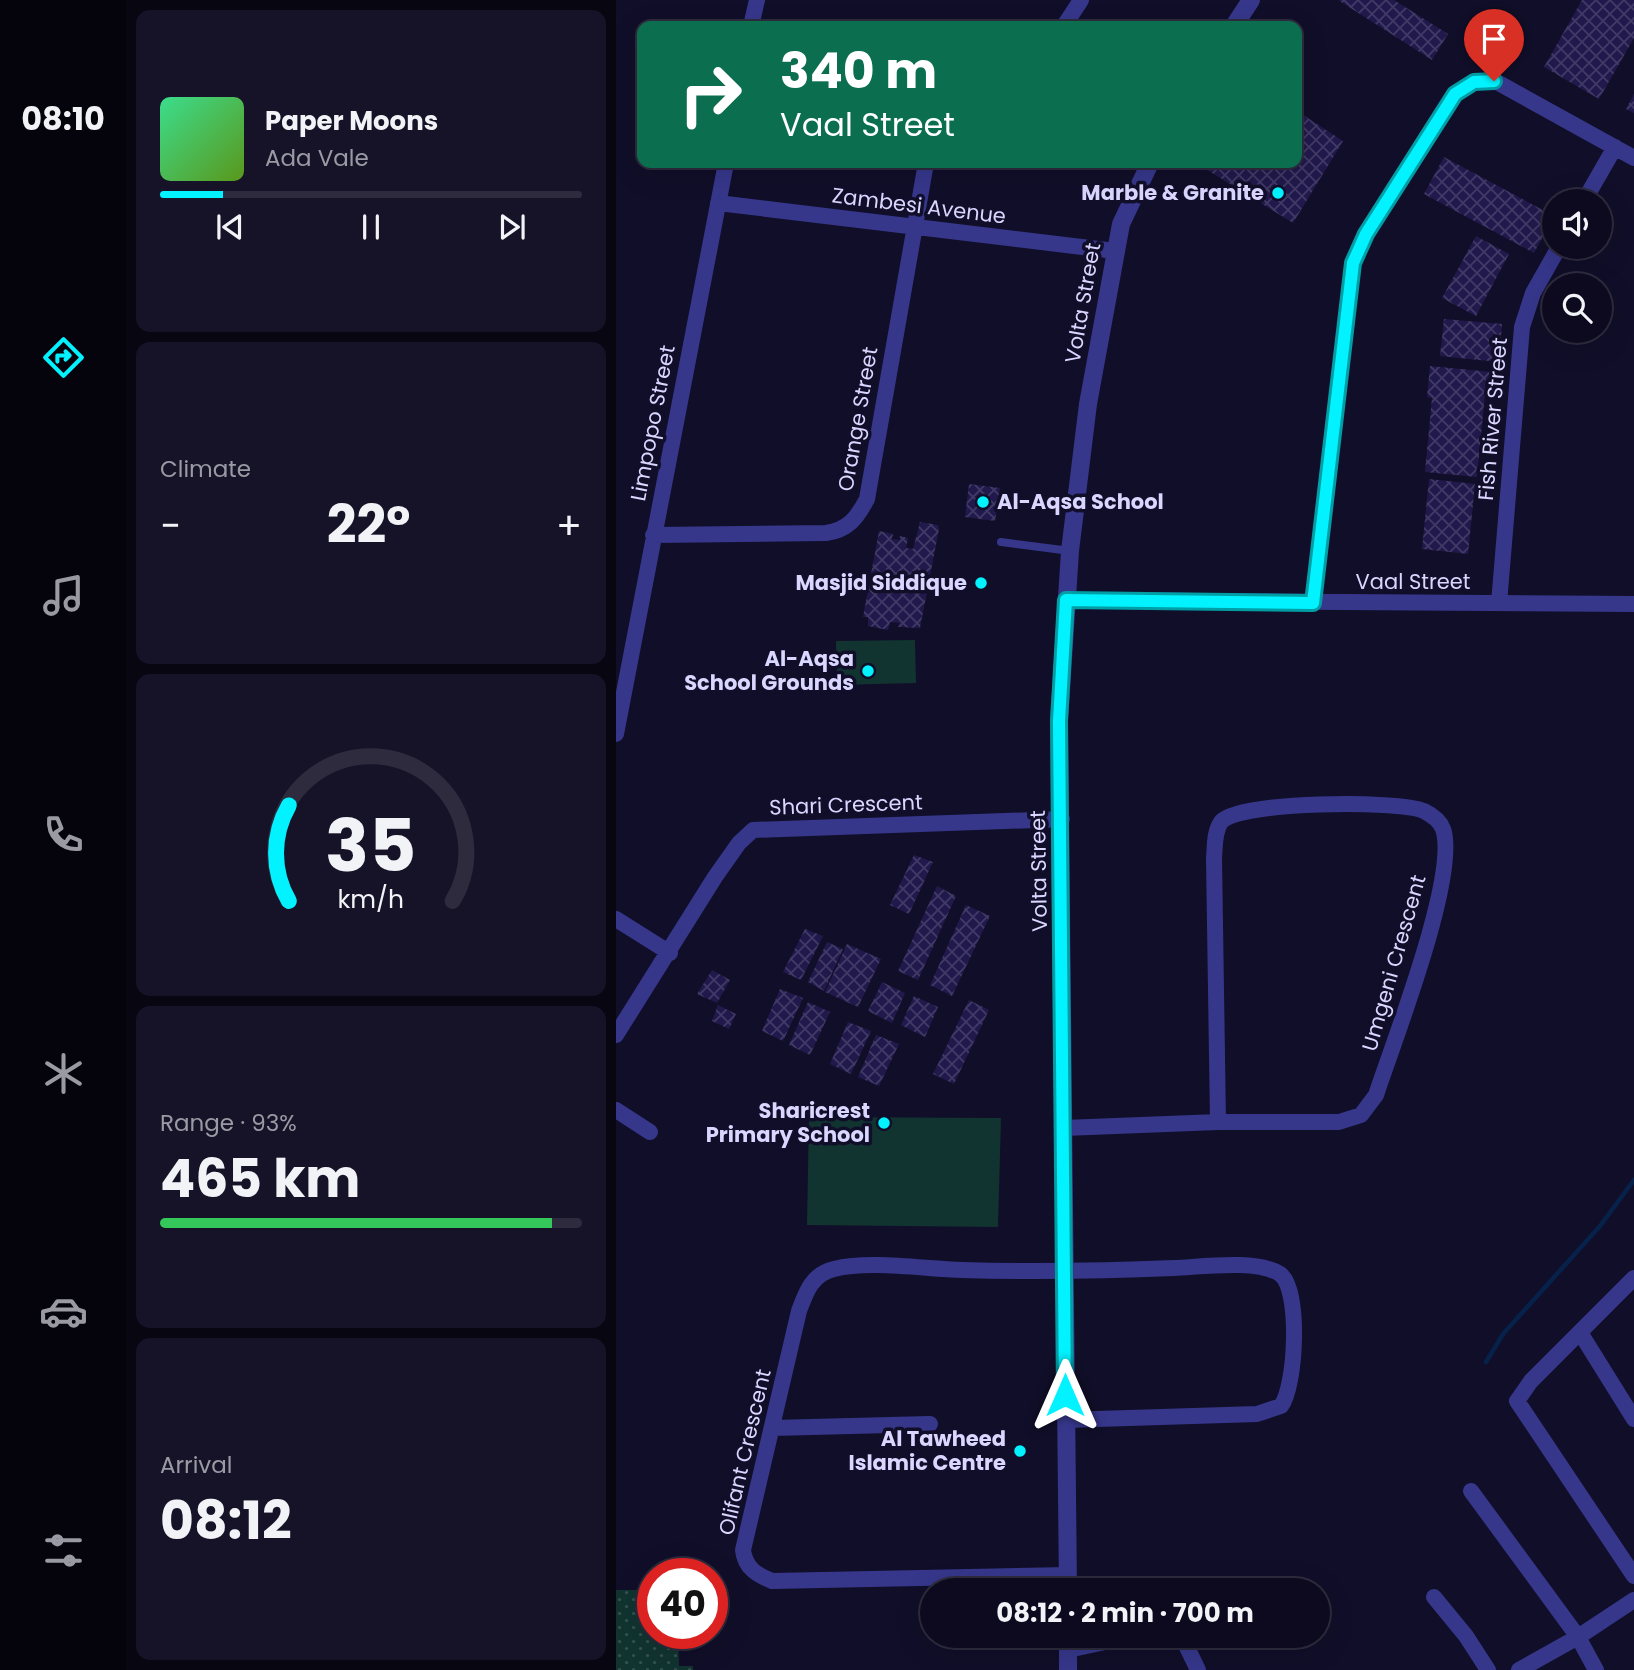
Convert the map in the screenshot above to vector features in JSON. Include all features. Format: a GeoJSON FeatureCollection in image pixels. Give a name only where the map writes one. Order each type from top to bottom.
{"type":"FeatureCollection","features":[{"type":"Feature","properties":{"kind":"street"},"geometry":{"type":"LineString","coordinates":[[752,21],[757,0]]}},
{"type":"Feature","properties":{"kind":"street"},"geometry":{"type":"LineString","coordinates":[[1067,21],[1081,0]]}},
{"type":"Feature","properties":{"kind":"street"},"geometry":{"type":"LineString","coordinates":[[1237,21],[1251,0]]}},
{"type":"Feature","properties":{"kind":"street"},"geometry":{"type":"LineString","coordinates":[[1313,603],[1353,263],[1366,234],[1455,94],[1474,82],[1494,81],[1634,158]]}},
{"type":"Feature","properties":{"kind":"street"},"geometry":{"type":"LineString","coordinates":[[1591,189],[1615,147]]}},
{"type":"Feature","properties":{"kind":"street","name":"Limpopo Street"},"geometry":{"type":"LineString","coordinates":[[616,734],[725,168]]}},
{"type":"Feature","properties":{"kind":"street","name":"Orange Street"},"geometry":{"type":"LineString","coordinates":[[653,535],[826,533],[838,532],[854,520],[867,499],[925,168]]}},
{"type":"Feature","properties":{"kind":"street","name":"Volta Street"},"geometry":{"type":"LineString","coordinates":[[1068,1578],[1059,721],[1070,551],[1088,404],[1115,251],[1126,210],[1147,168]]}},
{"type":"Feature","properties":{"kind":"street","name":"Zambesi Avenue"},"geometry":{"type":"LineString","coordinates":[[718,204],[1115,251]]}},
{"type":"Feature","properties":{"kind":"street","name":"Fish River Street"},"geometry":{"type":"LineString","coordinates":[[1499,603],[1522,327],[1534,292],[1552,259]]}},
{"type":"Feature","properties":{"kind":"street","name":"Vaal Street"},"geometry":{"type":"LineString","coordinates":[[1066,600],[1634,604]]}},
{"type":"Feature","properties":{"kind":"street","name":"Umgeni Crescent"},"geometry":{"type":"LineString","coordinates":[[1064,1128],[1217,1122],[1339,1122],[1354,1119],[1371,1103],[1436,909],[1446,848],[1443,829],[1437,819],[1423,810],[1297,805],[1241,810],[1221,823],[1214,858],[1217,1122]]}},
{"type":"Feature","properties":{"kind":"street","name":"Shari Crescent"},"geometry":{"type":"LineString","coordinates":[[616,1035],[670,953],[721,867],[753,830],[1062,819]]}},
{"type":"Feature","properties":{"kind":"street"},"geometry":{"type":"LineString","coordinates":[[616,919],[670,953]]}},
{"type":"Feature","properties":{"kind":"street"},"geometry":{"type":"LineString","coordinates":[[616,1110],[650,1132]]}},
{"type":"Feature","properties":{"kind":"street","name":"Olifant Crescent"},"geometry":{"type":"LineString","coordinates":[[920,1582],[772,1581],[759,1576],[744,1561],[743,1550],[799,1311],[807,1289],[819,1276],[834,1269],[866,1267],[1064,1271],[1228,1266],[1278,1272],[1288,1282],[1292,1295],[1293,1343],[1289,1388],[1284,1402],[1271,1411],[1257,1414],[1065,1420]]}},
{"type":"Feature","properties":{"kind":"street"},"geometry":{"type":"LineString","coordinates":[[1634,1278],[1581,1334],[1531,1381],[1517,1401],[1634,1576]]}},
{"type":"Feature","properties":{"kind":"street"},"geometry":{"type":"LineString","coordinates":[[1581,1334],[1634,1419]]}},
{"type":"Feature","properties":{"kind":"street"},"geometry":{"type":"LineString","coordinates":[[772,1428],[930,1424]]}},
{"type":"Feature","properties":{"kind":"street"},"geometry":{"type":"LineString","coordinates":[[1471,1491],[1578,1637],[1597,1670]]}},
{"type":"Feature","properties":{"kind":"street"},"geometry":{"type":"LineString","coordinates":[[1434,1597],[1466,1636],[1488,1670]]}},
{"type":"Feature","properties":{"kind":"street"},"geometry":{"type":"LineString","coordinates":[[1518,1670],[1578,1637],[1634,1600]]}},
{"type":"Feature","properties":{"kind":"street"},"geometry":{"type":"LineString","coordinates":[[1068,1648],[1068,1670]]}},
{"type":"Feature","properties":{"kind":"street"},"geometry":{"type":"LineString","coordinates":[[1187,1648],[1198,1670]]}},
{"type":"Feature","properties":{"kind":"lane"},"geometry":{"type":"LineString","coordinates":[[1001,542],[1070,551]]}},
{"type":"Feature","properties":{"kind":"green space"},"geometry":{"type":"Polygon","coordinates":[[[915,640],[916,683],[837,685],[836,641],[915,640]]]}},
{"type":"Feature","properties":{"kind":"green space"},"geometry":{"type":"Polygon","coordinates":[[[809,1117],[1001,1118],[998,1227],[807,1225],[809,1117]]]}},
{"type":"Feature","properties":{"kind":"green space"},"geometry":{"type":"Polygon","coordinates":[[[616,1590],[637,1590],[637,1649],[678,1649],[679,1666],[693,1666],[693,1670],[616,1670],[616,1590]]]}},
{"type":"Feature","properties":{"kind":"building"},"geometry":{"type":"Polygon","coordinates":[[[1338,0],[1394,0],[1448,34],[1432,60],[1338,0]]]}},
{"type":"Feature","properties":{"kind":"building"},"geometry":{"type":"Polygon","coordinates":[[[1582,0],[1634,0],[1634,38],[1599,99],[1544,67],[1582,0]]]}},
{"type":"Feature","properties":{"kind":"building"},"geometry":{"type":"Polygon","coordinates":[[[1634,94],[1634,113],[1626,109],[1634,94]]]}},
{"type":"Feature","properties":{"kind":"building","name":"Marble & Granite"},"geometry":{"type":"Polygon","coordinates":[[[1302,114],[1343,141],[1293,223],[1204,168],[1302,168],[1302,114]]]}},
{"type":"Feature","properties":{"kind":"building"},"geometry":{"type":"Polygon","coordinates":[[[1444,157],[1542,210],[1542,238],[1534,253],[1424,194],[1444,157]]]}},
{"type":"Feature","properties":{"kind":"building"},"geometry":{"type":"Polygon","coordinates":[[[1476,236],[1509,254],[1476,316],[1442,298],[1476,236]]]}},
{"type":"Feature","properties":{"kind":"building"},"geometry":{"type":"Polygon","coordinates":[[[1444,319],[1502,324],[1499,362],[1440,356],[1444,319]]]}},
{"type":"Feature","properties":{"kind":"building"},"geometry":{"type":"Polygon","coordinates":[[[1430,366],[1491,372],[1489,384],[1486,384],[1477,477],[1425,472],[1432,398],[1427,397],[1430,366]]]}},
{"type":"Feature","properties":{"kind":"building"},"geometry":{"type":"Polygon","coordinates":[[[1429,479],[1475,484],[1468,554],[1422,549],[1429,479]]]}},
{"type":"Feature","properties":{"kind":"building","name":"Al-Aqsa School"},"geometry":{"type":"Polygon","coordinates":[[[969,484],[1000,488],[995,521],[965,517],[969,484]]]}},
{"type":"Feature","properties":{"kind":"building"},"geometry":{"type":"Polygon","coordinates":[[[920,522],[938,525],[939,529],[920,628],[898,627],[899,623],[890,622],[888,630],[868,626],[868,617],[863,617],[879,531],[893,534],[892,539],[899,540],[900,536],[908,538],[906,548],[913,549],[920,522]]]}},
{"type":"Feature","properties":{"kind":"building"},"geometry":{"type":"Polygon","coordinates":[[[914,855],[933,862],[909,914],[890,905],[914,855]]]}},
{"type":"Feature","properties":{"kind":"building"},"geometry":{"type":"Polygon","coordinates":[[[937,886],[956,896],[918,980],[898,971],[937,886]]]}},
{"type":"Feature","properties":{"kind":"building"},"geometry":{"type":"Polygon","coordinates":[[[966,905],[990,916],[952,996],[930,985],[966,905]]]}},
{"type":"Feature","properties":{"kind":"building"},"geometry":{"type":"Polygon","coordinates":[[[805,929],[823,936],[801,980],[783,972],[805,929]]]}},
{"type":"Feature","properties":{"kind":"building"},"geometry":{"type":"Polygon","coordinates":[[[827,942],[843,949],[824,991],[808,982],[827,942]]]}},
{"type":"Feature","properties":{"kind":"building"},"geometry":{"type":"Polygon","coordinates":[[[847,944],[881,959],[858,1007],[825,992],[847,944]]]}},
{"type":"Feature","properties":{"kind":"building"},"geometry":{"type":"Polygon","coordinates":[[[712,970],[730,980],[717,1003],[697,994],[712,970]]]}},
{"type":"Feature","properties":{"kind":"building"},"geometry":{"type":"Polygon","coordinates":[[[882,982],[905,993],[892,1023],[868,1011],[882,982]]]}},
{"type":"Feature","properties":{"kind":"building"},"geometry":{"type":"Polygon","coordinates":[[[780,989],[803,998],[783,1041],[762,1031],[780,989]]]}},
{"type":"Feature","properties":{"kind":"building"},"geometry":{"type":"Polygon","coordinates":[[[914,996],[938,1007],[925,1037],[901,1025],[914,996]]]}},
{"type":"Feature","properties":{"kind":"building"},"geometry":{"type":"Polygon","coordinates":[[[969,1000],[989,1010],[954,1084],[933,1074],[969,1000]]]}},
{"type":"Feature","properties":{"kind":"building"},"geometry":{"type":"Polygon","coordinates":[[[808,1002],[830,1012],[810,1055],[789,1045],[808,1002]]]}},
{"type":"Feature","properties":{"kind":"building"},"geometry":{"type":"Polygon","coordinates":[[[718,1005],[736,1014],[729,1029],[712,1021],[718,1005]]]}},
{"type":"Feature","properties":{"kind":"building"},"geometry":{"type":"Polygon","coordinates":[[[848,1022],[871,1031],[851,1074],[830,1064],[848,1022]]]}},
{"type":"Feature","properties":{"kind":"building"},"geometry":{"type":"Polygon","coordinates":[[[876,1035],[899,1044],[879,1086],[858,1077],[876,1035]]]}},
{"type":"Feature","properties":{"kind":"waterway"},"geometry":{"type":"LineString","coordinates":[[1486,1362],[1503,1334],[1600,1226],[1634,1180]]}},
{"type":"Feature","properties":{"kind":"place","name":"Marble & Granite"},"geometry":{"type":"Point","coordinates":[1278,193]}},
{"type":"Feature","properties":{"kind":"place","name":"Al-Aqsa School"},"geometry":{"type":"Point","coordinates":[983,502]}},
{"type":"Feature","properties":{"kind":"place","name":"Masjid Siddique"},"geometry":{"type":"Point","coordinates":[981,583]}},
{"type":"Feature","properties":{"kind":"place","name":"Al-Aqsa School Grounds"},"geometry":{"type":"Point","coordinates":[868,671]}},
{"type":"Feature","properties":{"kind":"place","name":"Sharicrest Primary School"},"geometry":{"type":"Point","coordinates":[884,1123]}},
{"type":"Feature","properties":{"kind":"place","name":"Al Tawheed Islamic Centre"},"geometry":{"type":"Point","coordinates":[1020,1451]}},
{"type":"Feature","properties":{"kind":"route"},"geometry":{"type":"LineString","coordinates":[[1065,1395],[1062,819],[1059,721],[1066,600],[1313,603],[1348,282],[1353,263],[1366,234],[1455,94],[1474,82],[1485,79],[1494,81]]}}]}
